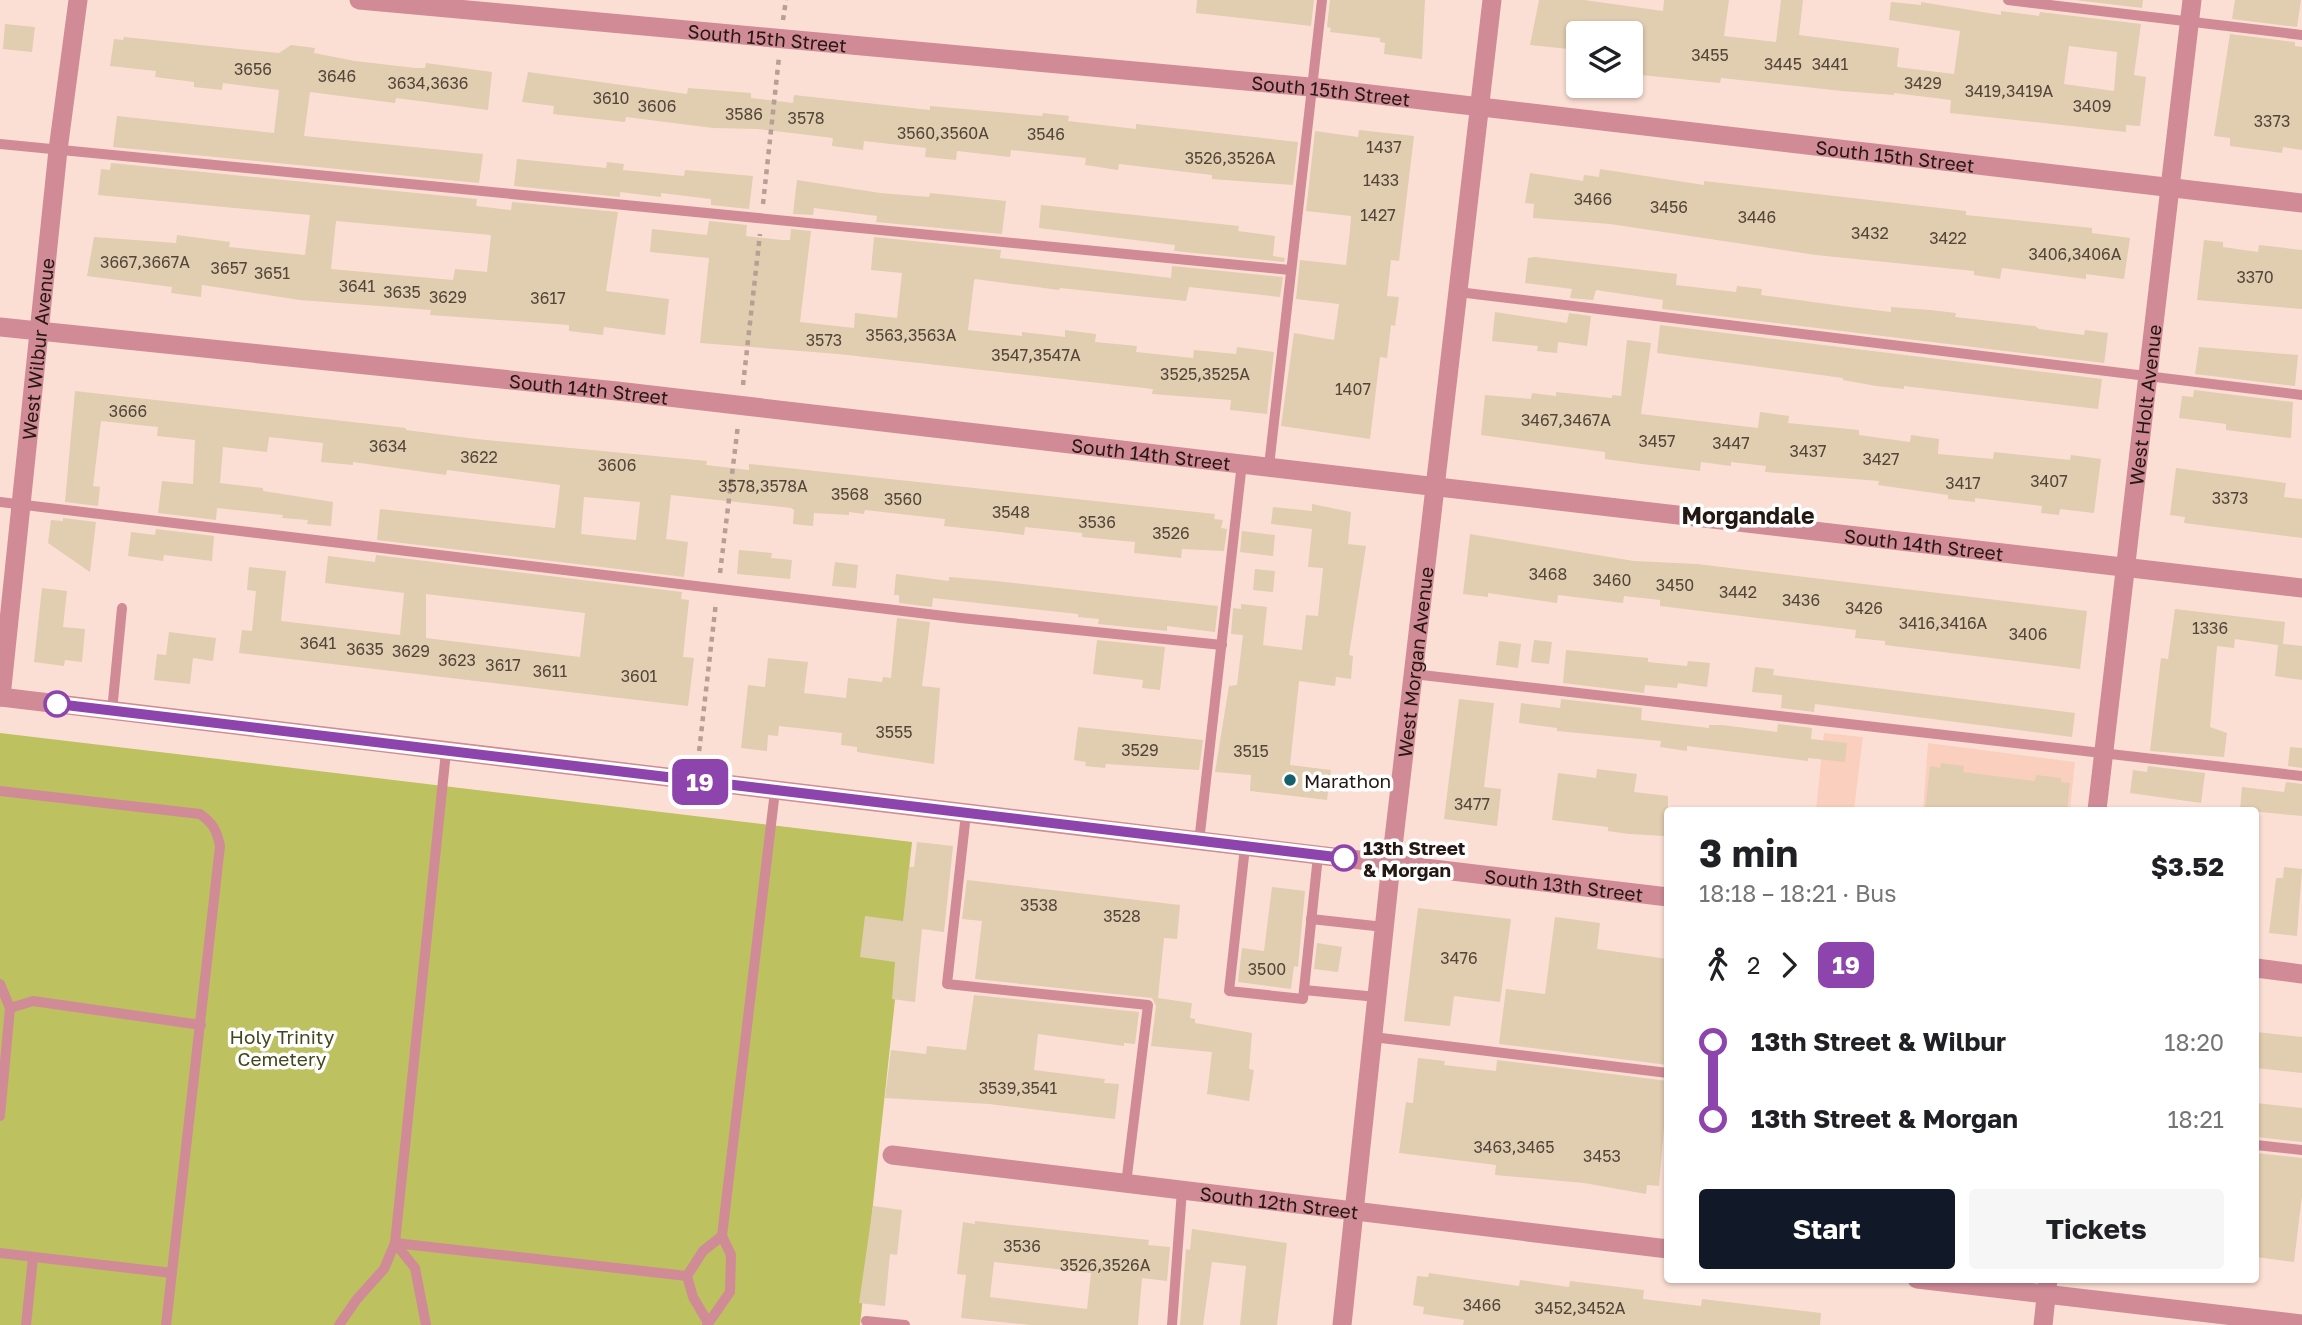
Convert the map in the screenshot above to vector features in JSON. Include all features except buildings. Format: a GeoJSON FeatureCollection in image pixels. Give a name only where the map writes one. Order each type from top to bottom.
{"type":"FeatureCollection","features":[{"type":"Feature","properties":{"kind":"street","name":"West Wilbur Avenue"},"geometry":{"type":"LineString","coordinates":[[1,697],[58,150],[78,0]]}},
{"type":"Feature","properties":{"kind":"street","name":"South 15th Street"},"geometry":{"type":"LineString","coordinates":[[359,0],[1310,87],[2302,204]]}},
{"type":"Feature","properties":{"kind":"street","name":"West Morgan Avenue"},"geometry":{"type":"LineString","coordinates":[[1342,1325],[1391,864],[1493,0]]}},
{"type":"Feature","properties":{"kind":"street","name":"West Holt Avenue"},"geometry":{"type":"LineString","coordinates":[[2097,807],[2192,0]]}},
{"type":"Feature","properties":{"kind":"street","name":"South 14th Street"},"geometry":{"type":"LineString","coordinates":[[0,327],[617,391],[1435,484],[2302,587]]}},
{"type":"Feature","properties":{"kind":"street","name":"South 13th Street"},"geometry":{"type":"LineString","coordinates":[[1,697],[1664,897]]}},
{"type":"Feature","properties":{"kind":"street"},"geometry":{"type":"LineString","coordinates":[[2259,968],[2302,974]]}},
{"type":"Feature","properties":{"kind":"street","name":"South 12th Street"},"geometry":{"type":"LineString","coordinates":[[892,1156],[1664,1249]]}},
{"type":"Feature","properties":{"kind":"street"},"geometry":{"type":"LineString","coordinates":[[1982,1283],[2047,1287],[2302,1324]]}},
{"type":"Feature","properties":{"kind":"street"},"geometry":{"type":"LineString","coordinates":[[2043,1325],[2047,1287]]}},
{"type":"Feature","properties":{"kind":"lane"},"geometry":{"type":"LineString","coordinates":[[1269,466],[1322,0]]}},
{"type":"Feature","properties":{"kind":"lane"},"geometry":{"type":"LineString","coordinates":[[2008,0],[2302,35]]}},
{"type":"Feature","properties":{"kind":"lane"},"geometry":{"type":"LineString","coordinates":[[0,144],[1290,271]]}},
{"type":"Feature","properties":{"kind":"lane"},"geometry":{"type":"LineString","coordinates":[[1458,292],[2302,395]]}},
{"type":"Feature","properties":{"kind":"lane"},"geometry":{"type":"LineString","coordinates":[[1199,842],[1242,463]]}},
{"type":"Feature","properties":{"kind":"lane"},"geometry":{"type":"LineString","coordinates":[[0,502],[961,618],[1222,645]]}},
{"type":"Feature","properties":{"kind":"lane"},"geometry":{"type":"LineString","coordinates":[[112,711],[122,608]]}},
{"type":"Feature","properties":{"kind":"lane"},"geometry":{"type":"LineString","coordinates":[[1413,674],[2302,776]]}},
{"type":"Feature","properties":{"kind":"lane"},"geometry":{"type":"LineString","coordinates":[[339,1325],[384,1269],[395,1243],[446,752]]}},
{"type":"Feature","properties":{"kind":"lane"},"geometry":{"type":"LineString","coordinates":[[0,791],[200,814],[210,821],[220,846],[166,1325]]}},
{"type":"Feature","properties":{"kind":"lane"},"geometry":{"type":"LineString","coordinates":[[722,1236],[703,1251],[687,1276],[693,1297],[707,1323],[730,1292],[731,1255],[722,1236],[775,791]]}},
{"type":"Feature","properties":{"kind":"lane"},"geometry":{"type":"LineString","coordinates":[[966,814],[947,984],[1148,1005],[1126,1184]]}},
{"type":"Feature","properties":{"kind":"lane"},"geometry":{"type":"LineString","coordinates":[[1245,847],[1229,991],[1303,999],[1318,856]]}},
{"type":"Feature","properties":{"kind":"lane"},"geometry":{"type":"LineString","coordinates":[[1311,919],[1384,927]]}},
{"type":"Feature","properties":{"kind":"lane"},"geometry":{"type":"LineString","coordinates":[[0,984],[10,1007],[0,1116]]}},
{"type":"Feature","properties":{"kind":"lane"},"geometry":{"type":"LineString","coordinates":[[1304,990],[1377,997]]}},
{"type":"Feature","properties":{"kind":"lane"},"geometry":{"type":"LineString","coordinates":[[10,1007],[33,1002],[201,1025]]}},
{"type":"Feature","properties":{"kind":"lane"},"geometry":{"type":"LineString","coordinates":[[1373,1037],[1664,1073]]}},
{"type":"Feature","properties":{"kind":"lane"},"geometry":{"type":"LineString","coordinates":[[2259,1145],[2302,1150]]}},
{"type":"Feature","properties":{"kind":"lane"},"geometry":{"type":"LineString","coordinates":[[1172,1325],[1182,1190]]}},
{"type":"Feature","properties":{"kind":"lane"},"geometry":{"type":"LineString","coordinates":[[395,1243],[687,1276]]}},
{"type":"Feature","properties":{"kind":"lane"},"geometry":{"type":"LineString","coordinates":[[395,1243],[415,1268],[426,1325]]}},
{"type":"Feature","properties":{"kind":"lane"},"geometry":{"type":"LineString","coordinates":[[0,1253],[172,1273]]}},
{"type":"Feature","properties":{"kind":"lane"},"geometry":{"type":"LineString","coordinates":[[26,1325],[33,1258]]}},
{"type":"Feature","properties":{"kind":"lane"},"geometry":{"type":"LineString","coordinates":[[866,1321],[905,1325]]}},
{"type":"Feature","properties":{"kind":"shaded area"},"geometry":{"type":"Polygon","coordinates":[[[1824,733],[1863,737],[1854,807],[1816,807],[1824,733]]]}},
{"type":"Feature","properties":{"kind":"shaded area"},"geometry":{"type":"Polygon","coordinates":[[[1928,743],[2075,762],[2070,807],[1923,807],[1928,743]]]}},
{"type":"Feature","properties":{"kind":"green space","name":"Holy Trinity Cemetery"},"geometry":{"type":"Polygon","coordinates":[[[0,733],[912,842],[860,1325],[0,1325],[0,733]]]}},
{"type":"Feature","properties":{"kind":"bus line","name":"19"},"geometry":{"type":"LineString","coordinates":[[57,704],[1344,858]]}},
{"type":"Feature","properties":{"kind":"place","name":"Marathon"},"geometry":{"type":"Point","coordinates":[1290,780]}},
{"type":"Feature","properties":{"kind":"place","name":"13th Street & Morgan"},"geometry":{"type":"Point","coordinates":[1344,858]}},
{"type":"Feature","properties":{"kind":"district","name":"Morgandale"},"geometry":{"type":"Point","coordinates":[1748,515]}}]}
